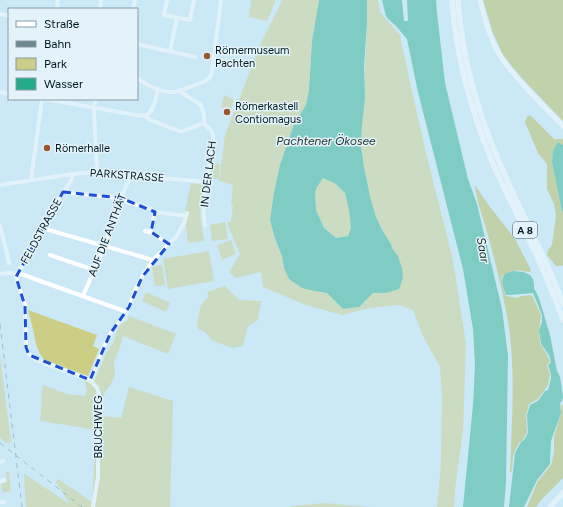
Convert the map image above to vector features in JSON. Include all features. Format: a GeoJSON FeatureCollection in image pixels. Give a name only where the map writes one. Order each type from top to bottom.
{"type":"FeatureCollection","features":[{"type":"Feature","properties":{"kind":"highway","name":"A 8"},"geometry":{"type":"LineString","coordinates":[[452,0],[462,69],[468,93],[487,140],[549,268],[563,304]]}},
{"type":"Feature","properties":{"kind":"highway","name":"A 8"},"geometry":{"type":"LineString","coordinates":[[458,0],[461,31],[481,126]]}},
{"type":"Feature","properties":{"kind":"highway","name":"A 8"},"geometry":{"type":"LineString","coordinates":[[487,140],[499,176],[544,270],[563,320]]}},
{"type":"Feature","properties":{"kind":"highway"},"geometry":{"type":"LineString","coordinates":[[550,507],[563,493]]}},
{"type":"Feature","properties":{"kind":"main road"},"geometry":{"type":"LineString","coordinates":[[480,0],[490,35],[501,56],[509,68],[563,126]]}},
{"type":"Feature","properties":{"kind":"street"},"geometry":{"type":"LineString","coordinates":[[167,0],[164,15],[190,20],[194,0]]}},
{"type":"Feature","properties":{"kind":"street"},"geometry":{"type":"LineString","coordinates":[[138,79],[150,86],[169,92],[179,91],[208,80],[212,76],[221,0]]}},
{"type":"Feature","properties":{"kind":"street"},"geometry":{"type":"LineString","coordinates":[[170,51],[177,18]]}},
{"type":"Feature","properties":{"kind":"street"},"geometry":{"type":"LineString","coordinates":[[138,44],[195,57]]}},
{"type":"Feature","properties":{"kind":"street"},"geometry":{"type":"LineString","coordinates":[[145,116],[151,111],[158,89]]}},
{"type":"Feature","properties":{"kind":"street","name":"IN DER LACH"},"geometry":{"type":"LineString","coordinates":[[179,91],[201,105],[204,114],[204,123],[211,130],[213,138],[203,208],[205,225]]}},
{"type":"Feature","properties":{"kind":"street"},"geometry":{"type":"LineString","coordinates":[[30,180],[44,100]]}},
{"type":"Feature","properties":{"kind":"street"},"geometry":{"type":"LineString","coordinates":[[50,100],[145,116],[150,120],[179,131],[183,131],[204,123]]}},
{"type":"Feature","properties":{"kind":"street"},"geometry":{"type":"LineString","coordinates":[[95,100],[97,172]]}},
{"type":"Feature","properties":{"kind":"street","name":"PARKSTRASSE"},"geometry":{"type":"LineString","coordinates":[[0,185],[72,174],[97,172],[206,182]]}},
{"type":"Feature","properties":{"kind":"street","name":"FELDSTRASSE"},"geometry":{"type":"LineString","coordinates":[[2,274],[17,273],[63,192],[71,181],[72,174]]}},
{"type":"Feature","properties":{"kind":"street","name":"AUF DIE ANTHÄT"},"geometry":{"type":"LineString","coordinates":[[83,296],[104,246],[120,198],[131,175]]}},
{"type":"Feature","properties":{"kind":"street"},"geometry":{"type":"LineString","coordinates":[[63,192],[120,198],[128,202],[150,208],[155,212],[186,214],[180,230],[153,260],[138,283],[127,312],[110,334],[94,374],[90,380]]}},
{"type":"Feature","properties":{"kind":"street"},"geometry":{"type":"LineString","coordinates":[[151,232],[155,212]]}},
{"type":"Feature","properties":{"kind":"street"},"geometry":{"type":"LineString","coordinates":[[0,226],[9,264]]}},
{"type":"Feature","properties":{"kind":"street"},"geometry":{"type":"LineString","coordinates":[[42,228],[153,260]]}},
{"type":"Feature","properties":{"kind":"street"},"geometry":{"type":"LineString","coordinates":[[145,231],[151,232],[169,244]]}},
{"type":"Feature","properties":{"kind":"street"},"geometry":{"type":"LineString","coordinates":[[50,255],[94,270]]}},
{"type":"Feature","properties":{"kind":"street"},"geometry":{"type":"LineString","coordinates":[[17,273],[127,312]]}},
{"type":"Feature","properties":{"kind":"street","name":"BRUCHWEG"},"geometry":{"type":"LineString","coordinates":[[17,273],[16,276],[25,306],[24,323],[26,347],[30,356],[36,360],[90,380],[97,388],[100,398],[98,477],[93,507]]}},
{"type":"Feature","properties":{"kind":"highlighted area"},"geometry":{"type":"Polygon","coordinates":[[[63,192],[121,198],[155,212],[151,232],[169,244],[142,277],[129,307],[110,334],[90,380],[29,355],[26,347],[25,306],[16,277],[63,192]]]}},
{"type":"Feature","properties":{"kind":"green space"},"geometry":{"type":"Polygon","coordinates":[[[251,0],[276,0],[267,21],[249,17],[251,0]]]}},
{"type":"Feature","properties":{"kind":"green space"},"geometry":{"type":"Polygon","coordinates":[[[282,0],[319,0],[312,41],[309,90],[306,105],[294,124],[280,165],[275,238],[282,256],[284,268],[315,291],[327,293],[343,309],[359,307],[373,293],[386,293],[398,256],[392,248],[376,217],[370,196],[361,146],[367,0],[378,0],[380,12],[400,35],[428,161],[453,260],[466,344],[463,431],[454,507],[437,507],[441,464],[442,393],[440,367],[422,334],[413,310],[399,305],[369,308],[342,315],[306,305],[263,287],[261,272],[235,278],[229,272],[240,254],[227,223],[231,221],[233,185],[219,181],[225,135],[261,43],[282,0]]]}},
{"type":"Feature","properties":{"kind":"green space"},"geometry":{"type":"Polygon","coordinates":[[[224,95],[234,100],[231,109],[221,107],[224,95]]]}},
{"type":"Feature","properties":{"kind":"green space"},"geometry":{"type":"Polygon","coordinates":[[[212,163],[220,164],[219,179],[210,178],[212,163]]]}},
{"type":"Feature","properties":{"kind":"green space"},"geometry":{"type":"Polygon","coordinates":[[[323,178],[336,184],[345,193],[351,229],[348,236],[336,238],[324,228],[316,210],[315,192],[323,178]]]}},
{"type":"Feature","properties":{"kind":"green space"},"geometry":{"type":"Polygon","coordinates":[[[191,183],[204,185],[200,215],[204,241],[188,243],[186,223],[189,213],[185,211],[191,183]]]}},
{"type":"Feature","properties":{"kind":"green space"},"geometry":{"type":"Polygon","coordinates":[[[225,222],[228,239],[212,241],[210,225],[225,222]]]}},
{"type":"Feature","properties":{"kind":"green space"},"geometry":{"type":"Polygon","coordinates":[[[231,240],[236,254],[222,260],[217,245],[231,240]]]}},
{"type":"Feature","properties":{"kind":"green space"},"geometry":{"type":"Polygon","coordinates":[[[209,251],[214,281],[168,289],[163,259],[209,251]]]}},
{"type":"Feature","properties":{"kind":"green space"},"geometry":{"type":"Polygon","coordinates":[[[162,265],[165,285],[155,286],[152,267],[162,265]]]}},
{"type":"Feature","properties":{"kind":"green space"},"geometry":{"type":"Polygon","coordinates":[[[225,286],[239,300],[261,301],[258,320],[248,326],[243,346],[232,348],[213,341],[204,331],[197,327],[201,306],[209,297],[207,292],[225,286]]]}},
{"type":"Feature","properties":{"kind":"green space"},"geometry":{"type":"Polygon","coordinates":[[[146,292],[170,303],[166,312],[142,301],[146,292]]]}},
{"type":"Feature","properties":{"kind":"green space"},"geometry":{"type":"Polygon","coordinates":[[[28,310],[97,335],[93,346],[99,349],[88,376],[45,360],[37,348],[28,310]]]}},
{"type":"Feature","properties":{"kind":"green space"},"geometry":{"type":"Polygon","coordinates":[[[129,316],[176,334],[168,354],[123,336],[114,362],[115,376],[103,397],[97,400],[97,411],[92,413],[96,430],[40,421],[42,399],[46,399],[41,398],[43,385],[67,394],[85,396],[87,391],[84,380],[93,385],[104,358],[113,343],[117,330],[123,322],[127,321],[129,316]]]}},
{"type":"Feature","properties":{"kind":"green space"},"geometry":{"type":"Polygon","coordinates":[[[0,355],[11,441],[9,443],[6,443],[0,438],[0,355]]]}},
{"type":"Feature","properties":{"kind":"green space"},"geometry":{"type":"Polygon","coordinates":[[[129,387],[173,401],[170,507],[26,507],[24,474],[70,504],[56,482],[58,479],[92,502],[96,436],[100,435],[101,416],[121,418],[129,387]]]}},
{"type":"Feature","properties":{"kind":"green space"},"geometry":{"type":"Polygon","coordinates":[[[6,472],[9,472],[11,491],[3,493],[1,484],[7,482],[6,472]]]}},
{"type":"Feature","properties":{"kind":"green space"},"geometry":{"type":"Polygon","coordinates":[[[324,503],[370,507],[290,507],[324,503]]]}},
{"type":"Feature","properties":{"kind":"shaded area"},"geometry":{"type":"Polygon","coordinates":[[[483,0],[563,0],[563,121],[520,76],[503,55],[493,33],[483,0]]]}},
{"type":"Feature","properties":{"kind":"shaded area"},"geometry":{"type":"Polygon","coordinates":[[[527,116],[531,116],[554,139],[563,139],[563,145],[558,142],[553,150],[552,162],[563,213],[562,266],[556,266],[547,255],[548,250],[552,245],[556,215],[554,204],[547,189],[547,164],[538,153],[525,122],[527,116]]]}},
{"type":"Feature","properties":{"kind":"shaded area"},"geometry":{"type":"Polygon","coordinates":[[[475,185],[515,239],[531,270],[529,272],[515,271],[505,274],[502,276],[502,286],[506,296],[517,298],[532,295],[541,315],[539,330],[540,344],[547,354],[550,362],[547,365],[550,374],[548,385],[538,399],[529,404],[526,415],[527,433],[515,450],[511,473],[513,389],[509,326],[497,269],[478,203],[475,185]]]}},
{"type":"Feature","properties":{"kind":"shaded area"},"geometry":{"type":"Polygon","coordinates":[[[562,404],[563,478],[536,507],[527,507],[538,481],[551,465],[554,453],[554,437],[562,404]]]}},
{"type":"Feature","properties":{"kind":"water","name":"Pachtener Ökosee"},"geometry":{"type":"Polygon","coordinates":[[[319,0],[367,0],[364,67],[365,97],[361,146],[370,196],[376,217],[392,248],[398,256],[402,268],[403,278],[399,289],[386,293],[373,293],[359,307],[343,309],[327,293],[302,288],[289,279],[284,268],[282,256],[270,220],[280,165],[294,124],[306,105],[309,90],[312,41],[319,0]],[[323,178],[315,192],[316,210],[324,228],[336,238],[348,236],[351,228],[345,193],[336,184],[323,178]]]}},
{"type":"Feature","properties":{"kind":"water","name":"Saar"},"geometry":{"type":"Polygon","coordinates":[[[382,0],[402,0],[404,21],[408,21],[407,0],[436,0],[445,83],[468,179],[477,204],[502,309],[508,356],[506,482],[504,507],[463,507],[473,405],[475,365],[473,329],[463,269],[418,92],[407,39],[386,16],[382,0]]]}},
{"type":"Feature","properties":{"kind":"water"},"geometry":{"type":"Polygon","coordinates":[[[558,142],[563,145],[563,213],[552,162],[553,150],[558,142]]]}},
{"type":"Feature","properties":{"kind":"water"},"geometry":{"type":"Polygon","coordinates":[[[513,271],[523,272],[530,275],[533,279],[534,288],[539,298],[550,335],[563,397],[560,403],[561,413],[551,441],[550,464],[537,480],[524,507],[509,507],[515,453],[528,433],[527,415],[530,405],[538,401],[545,391],[548,390],[551,373],[548,366],[551,362],[549,355],[541,344],[539,330],[542,322],[542,315],[533,293],[506,295],[502,280],[504,275],[513,271]]]}},
{"type":"Feature","properties":{"kind":"railway"},"geometry":{"type":"LineString","coordinates":[[0,324],[22,507]]}},
{"type":"Feature","properties":{"kind":"railway"},"geometry":{"type":"LineString","coordinates":[[0,443],[82,507]]}},
{"type":"Feature","properties":{"kind":"place","name":"Römermuseum Pachten"},"geometry":{"type":"Point","coordinates":[207,56]}},
{"type":"Feature","properties":{"kind":"place","name":"Römerkastell Contiomagus"},"geometry":{"type":"Point","coordinates":[227,112]}},
{"type":"Feature","properties":{"kind":"place","name":"Römerhalle"},"geometry":{"type":"Point","coordinates":[47,148]}}]}
